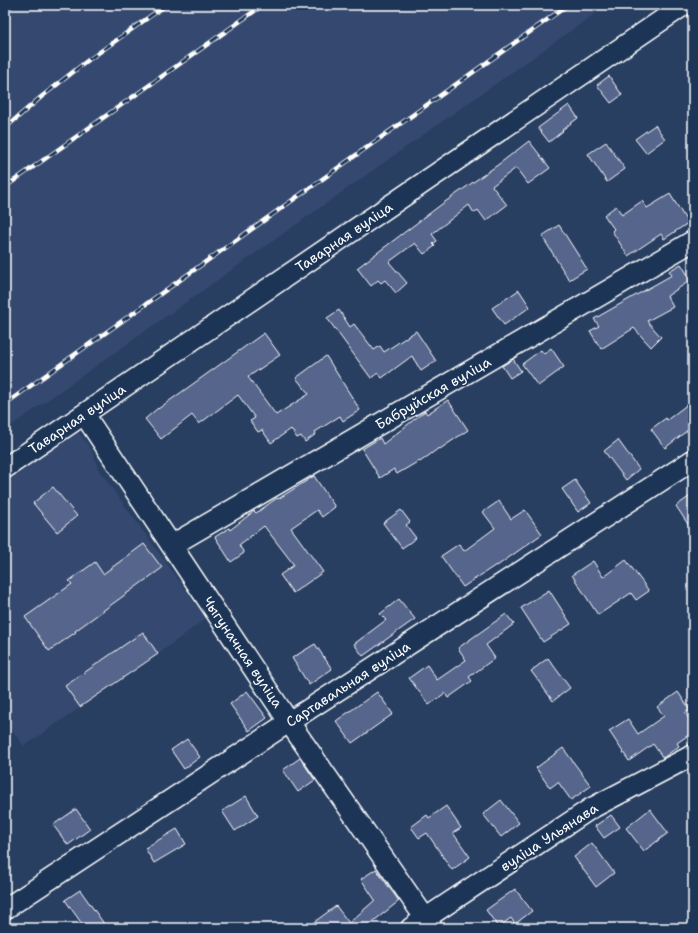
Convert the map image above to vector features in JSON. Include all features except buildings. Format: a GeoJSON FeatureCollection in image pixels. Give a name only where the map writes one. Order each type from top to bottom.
{"type":"FeatureCollection","features":[{"type":"Feature","properties":{"kind":"street"},"geometry":{"type":"LineString","coordinates":[[684,5],[693,13]]}},
{"type":"Feature","properties":{"kind":"street","name":"Таварная вуліца"},"geometry":{"type":"LineString","coordinates":[[5,468],[684,5]]}},
{"type":"Feature","properties":{"kind":"street","name":"Бабруйская вуліца"},"geometry":{"type":"LineString","coordinates":[[172,545],[693,241]]}},
{"type":"Feature","properties":{"kind":"street","name":"Чыгуначная вуліца"},"geometry":{"type":"LineString","coordinates":[[84,414],[423,925]]}},
{"type":"Feature","properties":{"kind":"street","name":"Сартавальная вуліца"},"geometry":{"type":"LineString","coordinates":[[5,909],[289,722],[693,460]]}},
{"type":"Feature","properties":{"kind":"street","name":"вуліца Ульянава"},"geometry":{"type":"LineString","coordinates":[[423,925],[590,809],[693,755]]}},
{"type":"Feature","properties":{"kind":"shaded area"},"geometry":{"type":"Polygon","coordinates":[[[5,5],[607,5],[5,430],[5,5]]]}},
{"type":"Feature","properties":{"kind":"shaded area"},"geometry":{"type":"Polygon","coordinates":[[[77,430],[92,451],[98,469],[206,618],[158,654],[24,746],[9,726],[5,729],[5,510],[9,506],[5,500],[5,480],[77,430]]]}},
{"type":"Feature","properties":{"kind":"railway"},"geometry":{"type":"LineString","coordinates":[[5,10],[12,5]]}},
{"type":"Feature","properties":{"kind":"railway"},"geometry":{"type":"LineString","coordinates":[[5,128],[87,61],[166,5]]}},
{"type":"Feature","properties":{"kind":"railway"},"geometry":{"type":"LineString","coordinates":[[5,187],[263,5]]}},
{"type":"Feature","properties":{"kind":"railway"},"geometry":{"type":"LineString","coordinates":[[5,404],[568,5]]}}]}
